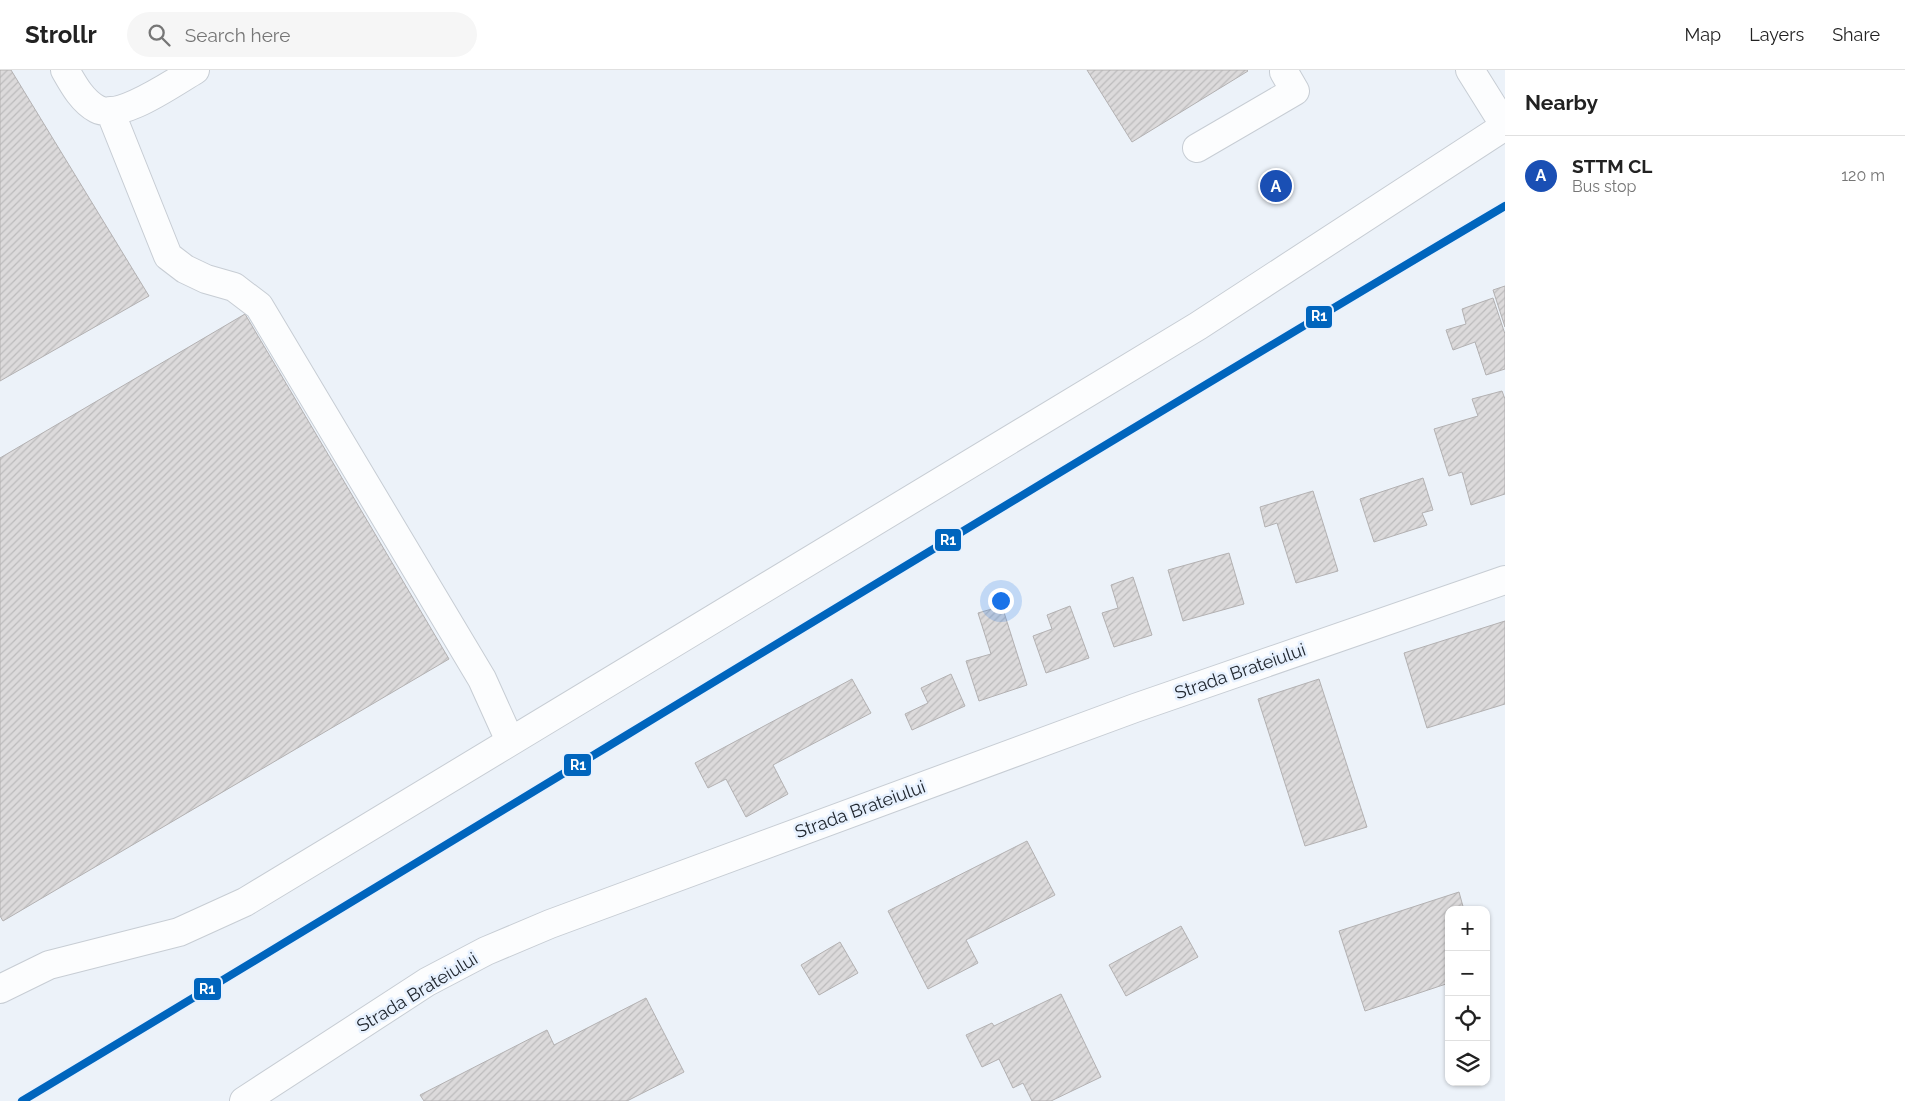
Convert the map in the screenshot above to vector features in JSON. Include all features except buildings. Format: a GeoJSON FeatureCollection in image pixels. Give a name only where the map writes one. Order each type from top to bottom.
{"type":"FeatureCollection","features":[{"type":"Feature","properties":{"kind":"main road"},"geometry":{"type":"LineString","coordinates":[[65,70],[79,93],[97,109],[110,111],[134,106],[195,70]]}},
{"type":"Feature","properties":{"kind":"main road"},"geometry":{"type":"LineString","coordinates":[[0,989],[49,965],[179,932],[244,902],[1198,326],[1505,126],[1470,70]]}},
{"type":"Feature","properties":{"kind":"main road"},"geometry":{"type":"LineString","coordinates":[[1197,148],[1295,91],[1284,71]]}},
{"type":"Feature","properties":{"kind":"main road"},"geometry":{"type":"LineString","coordinates":[[110,111],[168,256],[206,279],[234,287],[259,306],[482,679],[510,741]]}},
{"type":"Feature","properties":{"kind":"main road","name":"Strada Brateiului"},"geometry":{"type":"LineString","coordinates":[[244,1101],[427,982],[486,950],[550,924],[1135,708],[1505,580]]}},
{"type":"Feature","properties":{"kind":"transit line","name":"R1"},"geometry":{"type":"LineString","coordinates":[[22,1101],[1133,428],[1505,206]]}},
{"type":"Feature","properties":{"kind":"place","name":"STTM CL"},"geometry":{"type":"Point","coordinates":[1276,186]}}]}
